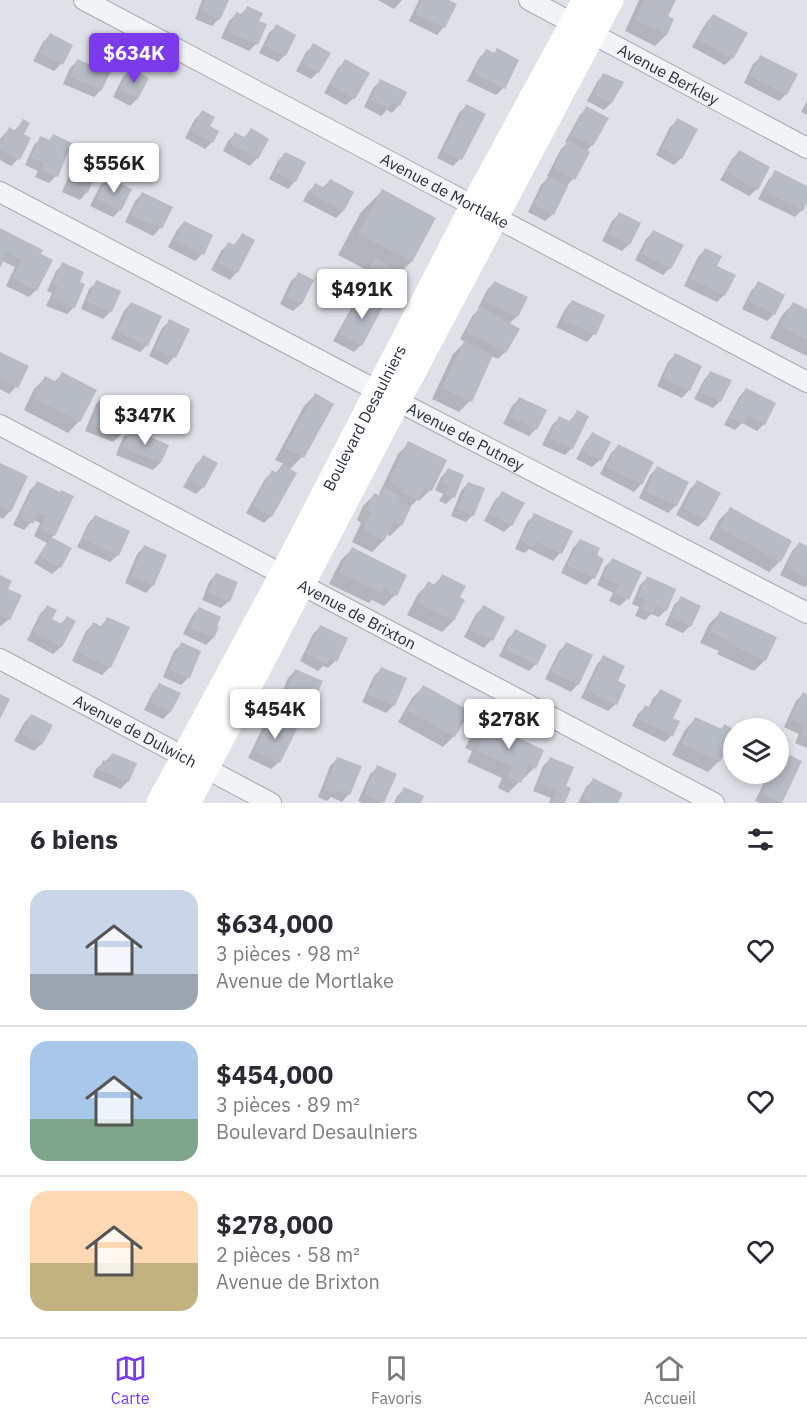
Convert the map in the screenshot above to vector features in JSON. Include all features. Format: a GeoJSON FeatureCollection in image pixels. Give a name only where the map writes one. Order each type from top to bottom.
{"type":"FeatureCollection","features":[{"type":"Feature","properties":{"kind":"street","name":"Avenue de Mortlake"},"geometry":{"type":"LineString","coordinates":[[84,0],[807,382]]}},
{"type":"Feature","properties":{"kind":"street","name":"Avenue Berkley"},"geometry":{"type":"LineString","coordinates":[[529,0],[807,148]]}},
{"type":"Feature","properties":{"kind":"street","name":"Boulevard Desaulniers"},"geometry":{"type":"LineString","coordinates":[[582,29],[586,0]]}},
{"type":"Feature","properties":{"kind":"street","name":"Boulevard Desaulniers"},"geometry":{"type":"LineString","coordinates":[[160,803],[195,763],[582,29],[610,0]]}},
{"type":"Feature","properties":{"kind":"street","name":"Avenue de Putney"},"geometry":{"type":"LineString","coordinates":[[0,192],[807,613]]}},
{"type":"Feature","properties":{"kind":"street","name":"Avenue de Brixton"},"geometry":{"type":"LineString","coordinates":[[0,425],[714,803]]}},
{"type":"Feature","properties":{"kind":"street","name":"Avenue de Dulwich"},"geometry":{"type":"LineString","coordinates":[[0,659],[271,803]]}},
{"type":"Feature","properties":{"kind":"street","name":"Boulevard Desaulniers"},"geometry":{"type":"LineString","coordinates":[[187,803],[195,763]]}},
{"type":"Feature","properties":{"kind":"building"},"geometry":{"type":"Polygon","coordinates":[[[205,0],[229,0],[220,20],[201,11],[205,0]]]}},
{"type":"Feature","properties":{"kind":"building"},"geometry":{"type":"Polygon","coordinates":[[[422,0],[449,0],[457,4],[445,28],[415,14],[422,0]]]}},
{"type":"Feature","properties":{"kind":"building"},"geometry":{"type":"Polygon","coordinates":[[[644,0],[676,0],[668,16],[674,19],[667,35],[635,20],[644,0]]]}},
{"type":"Feature","properties":{"kind":"building"},"geometry":{"type":"Polygon","coordinates":[[[247,6],[263,13],[259,21],[267,24],[258,45],[227,31],[236,12],[243,15],[247,6]]]}},
{"type":"Feature","properties":{"kind":"building"},"geometry":{"type":"Polygon","coordinates":[[[713,14],[748,33],[733,59],[698,40],[713,14]]]}},
{"type":"Feature","properties":{"kind":"building"},"geometry":{"type":"Polygon","coordinates":[[[276,24],[296,35],[286,56],[265,46],[276,24]]]}},
{"type":"Feature","properties":{"kind":"building"},"geometry":{"type":"Polygon","coordinates":[[[50,33],[73,45],[63,65],[39,53],[50,33]]]}},
{"type":"Feature","properties":{"kind":"building"},"geometry":{"type":"Polygon","coordinates":[[[313,43],[331,53],[319,73],[302,63],[313,43]]]}},
{"type":"Feature","properties":{"kind":"building"},"geometry":{"type":"Polygon","coordinates":[[[497,48],[519,60],[505,89],[473,73],[486,49],[495,53],[497,48]]]}},
{"type":"Feature","properties":{"kind":"building"},"geometry":{"type":"Polygon","coordinates":[[[98,49],[117,58],[102,90],[70,77],[77,59],[91,65],[98,49]]]}},
{"type":"Feature","properties":{"kind":"building"},"geometry":{"type":"Polygon","coordinates":[[[760,55],[798,74],[787,95],[750,76],[760,55]]]}},
{"type":"Feature","properties":{"kind":"building"},"geometry":{"type":"Polygon","coordinates":[[[345,59],[370,73],[355,99],[330,85],[345,59]]]}},
{"type":"Feature","properties":{"kind":"building"},"geometry":{"type":"Polygon","coordinates":[[[130,68],[149,78],[138,99],[119,90],[130,68]]]}},
{"type":"Feature","properties":{"kind":"building"},"geometry":{"type":"Polygon","coordinates":[[[603,73],[624,82],[612,103],[593,94],[603,73]]]}},
{"type":"Feature","properties":{"kind":"building"},"geometry":{"type":"Polygon","coordinates":[[[380,79],[407,92],[400,106],[393,103],[389,109],[370,99],[380,79]]]}},
{"type":"Feature","properties":{"kind":"building"},"geometry":{"type":"Polygon","coordinates":[[[466,104],[486,114],[462,160],[443,151],[466,104]]]}},
{"type":"Feature","properties":{"kind":"building"},"geometry":{"type":"Polygon","coordinates":[[[586,106],[609,118],[593,146],[571,135],[586,106]]]}},
{"type":"Feature","properties":{"kind":"building"},"geometry":{"type":"Polygon","coordinates":[[[202,110],[215,117],[210,126],[219,131],[213,143],[191,131],[202,110]]]}},
{"type":"Feature","properties":{"kind":"building"},"geometry":{"type":"Polygon","coordinates":[[[677,118],[698,129],[682,159],[662,148],[677,118]]]}},
{"type":"Feature","properties":{"kind":"building"},"geometry":{"type":"Polygon","coordinates":[[[23,119],[30,123],[24,134],[31,138],[20,160],[0,150],[0,144],[9,127],[16,131],[23,119]]]}},
{"type":"Feature","properties":{"kind":"building"},"geometry":{"type":"Polygon","coordinates":[[[251,128],[269,139],[258,159],[229,143],[235,132],[245,138],[251,128]]]}},
{"type":"Feature","properties":{"kind":"building"},"geometry":{"type":"Polygon","coordinates":[[[53,134],[72,143],[58,177],[41,170],[44,163],[31,158],[40,136],[50,140],[53,134]]]}},
{"type":"Feature","properties":{"kind":"building"},"geometry":{"type":"Polygon","coordinates":[[[568,140],[590,152],[575,180],[553,168],[568,140]]]}},
{"type":"Feature","properties":{"kind":"building"},"geometry":{"type":"Polygon","coordinates":[[[739,150],[770,167],[758,190],[726,172],[739,150]]]}},
{"type":"Feature","properties":{"kind":"building"},"geometry":{"type":"Polygon","coordinates":[[[285,152],[306,162],[296,182],[275,172],[285,152]]]}},
{"type":"Feature","properties":{"kind":"building"},"geometry":{"type":"Polygon","coordinates":[[[81,154],[101,162],[88,193],[68,185],[81,154]]]}},
{"type":"Feature","properties":{"kind":"building"},"geometry":{"type":"Polygon","coordinates":[[[775,170],[807,186],[807,203],[803,211],[764,191],[775,170]]]}},
{"type":"Feature","properties":{"kind":"building"},"geometry":{"type":"Polygon","coordinates":[[[548,176],[568,186],[554,215],[534,205],[548,176]]]}},
{"type":"Feature","properties":{"kind":"building"},"geometry":{"type":"Polygon","coordinates":[[[107,177],[132,189],[121,211],[97,199],[107,177]]]}},
{"type":"Feature","properties":{"kind":"building"},"geometry":{"type":"Polygon","coordinates":[[[330,179],[354,192],[344,211],[309,193],[315,183],[325,188],[330,179]]]}},
{"type":"Feature","properties":{"kind":"building"},"geometry":{"type":"Polygon","coordinates":[[[382,189],[436,218],[412,262],[358,234],[382,189]]]}},
{"type":"Feature","properties":{"kind":"building"},"geometry":{"type":"Polygon","coordinates":[[[142,192],[173,207],[162,229],[131,215],[142,192]]]}},
{"type":"Feature","properties":{"kind":"building"},"geometry":{"type":"Polygon","coordinates":[[[619,212],[641,223],[630,245],[608,234],[619,212]]]}},
{"type":"Feature","properties":{"kind":"building"},"geometry":{"type":"Polygon","coordinates":[[[184,221],[213,235],[204,255],[174,240],[184,221]]]}},
{"type":"Feature","properties":{"kind":"building"},"geometry":{"type":"Polygon","coordinates":[[[0,228],[43,250],[41,254],[53,260],[37,291],[12,278],[21,260],[7,253],[0,268],[0,228]]]}},
{"type":"Feature","properties":{"kind":"building"},"geometry":{"type":"Polygon","coordinates":[[[653,230],[684,245],[671,269],[641,253],[653,230]]]}},
{"type":"Feature","properties":{"kind":"building"},"geometry":{"type":"Polygon","coordinates":[[[242,233],[255,240],[238,273],[218,263],[228,242],[235,245],[242,233]]]}},
{"type":"Feature","properties":{"kind":"building"},"geometry":{"type":"Polygon","coordinates":[[[705,248],[722,256],[717,266],[736,275],[725,296],[690,279],[705,248]]]}},
{"type":"Feature","properties":{"kind":"building"},"geometry":{"type":"Polygon","coordinates":[[[375,258],[402,272],[393,291],[365,277],[375,258]]]}},
{"type":"Feature","properties":{"kind":"building"},"geometry":{"type":"Polygon","coordinates":[[[62,262],[84,272],[80,282],[85,284],[75,308],[53,298],[58,286],[53,284],[62,262]]]}},
{"type":"Feature","properties":{"kind":"building"},"geometry":{"type":"Polygon","coordinates":[[[298,272],[314,280],[302,304],[286,297],[298,272]]]}},
{"type":"Feature","properties":{"kind":"building"},"geometry":{"type":"Polygon","coordinates":[[[96,280],[121,291],[112,312],[87,302],[96,280]]]}},
{"type":"Feature","properties":{"kind":"building"},"geometry":{"type":"Polygon","coordinates":[[[494,281],[528,297],[518,317],[484,301],[494,281]]]}},
{"type":"Feature","properties":{"kind":"building"},"geometry":{"type":"Polygon","coordinates":[[[758,281],[785,295],[775,315],[748,301],[758,281]]]}},
{"type":"Feature","properties":{"kind":"building"},"geometry":{"type":"Polygon","coordinates":[[[361,293],[384,305],[362,346],[339,334],[361,293]]]}},
{"type":"Feature","properties":{"kind":"building"},"geometry":{"type":"Polygon","coordinates":[[[572,300],[605,315],[596,335],[562,320],[572,300]]]}},
{"type":"Feature","properties":{"kind":"building"},"geometry":{"type":"Polygon","coordinates":[[[131,302],[162,316],[148,346],[117,332],[131,302]]]}},
{"type":"Feature","properties":{"kind":"building"},"geometry":{"type":"Polygon","coordinates":[[[793,302],[807,309],[807,340],[780,326],[793,302]]]}},
{"type":"Feature","properties":{"kind":"building"},"geometry":{"type":"Polygon","coordinates":[[[480,306],[520,329],[506,353],[466,331],[480,306]]]}},
{"type":"Feature","properties":{"kind":"building"},"geometry":{"type":"Polygon","coordinates":[[[169,319],[190,329],[176,358],[155,349],[169,319]]]}},
{"type":"Feature","properties":{"kind":"building"},"geometry":{"type":"Polygon","coordinates":[[[464,341],[493,355],[472,402],[442,388],[464,341]]]}},
{"type":"Feature","properties":{"kind":"building"},"geometry":{"type":"Polygon","coordinates":[[[0,352],[29,366],[18,388],[0,379],[0,352]]]}},
{"type":"Feature","properties":{"kind":"building"},"geometry":{"type":"Polygon","coordinates":[[[675,353],[702,366],[690,391],[663,378],[675,353]]]}},
{"type":"Feature","properties":{"kind":"building"},"geometry":{"type":"Polygon","coordinates":[[[710,371],[732,380],[721,402],[700,392],[710,371]]]}},
{"type":"Feature","properties":{"kind":"building"},"geometry":{"type":"Polygon","coordinates":[[[62,372],[97,390],[80,422],[34,399],[45,376],[57,382],[62,372]]]}},
{"type":"Feature","properties":{"kind":"building"},"geometry":{"type":"Polygon","coordinates":[[[746,388],[776,403],[765,425],[748,416],[743,424],[730,417],[746,388]]]}},
{"type":"Feature","properties":{"kind":"building"},"geometry":{"type":"Polygon","coordinates":[[[315,393],[334,404],[304,458],[285,448],[315,393]]]}},
{"type":"Feature","properties":{"kind":"building"},"geometry":{"type":"Polygon","coordinates":[[[103,395],[123,403],[120,411],[130,415],[122,435],[92,424],[103,395]]]}},
{"type":"Feature","properties":{"kind":"building"},"geometry":{"type":"Polygon","coordinates":[[[519,397],[547,410],[537,430],[510,417],[519,397]]]}},
{"type":"Feature","properties":{"kind":"building"},"geometry":{"type":"Polygon","coordinates":[[[577,410],[589,416],[573,449],[549,438],[559,416],[571,422],[577,410]]]}},
{"type":"Feature","properties":{"kind":"building"},"geometry":{"type":"Polygon","coordinates":[[[130,428],[169,445],[161,463],[122,447],[130,428]]]}},
{"type":"Feature","properties":{"kind":"building"},"geometry":{"type":"Polygon","coordinates":[[[592,432],[611,442],[601,461],[582,451],[592,432]]]}},
{"type":"Feature","properties":{"kind":"building"},"geometry":{"type":"Polygon","coordinates":[[[408,441],[447,460],[432,491],[425,488],[419,500],[401,492],[403,489],[389,482],[408,441]]]}},
{"type":"Feature","properties":{"kind":"building"},"geometry":{"type":"Polygon","coordinates":[[[618,444],[654,462],[642,485],[606,467],[618,444]]]}},
{"type":"Feature","properties":{"kind":"building"},"geometry":{"type":"Polygon","coordinates":[[[203,455],[218,463],[204,488],[189,479],[203,455]]]}},
{"type":"Feature","properties":{"kind":"building"},"geometry":{"type":"Polygon","coordinates":[[[0,463],[28,476],[11,512],[0,507],[0,463]]]}},
{"type":"Feature","properties":{"kind":"building"},"geometry":{"type":"Polygon","coordinates":[[[282,464],[297,473],[272,517],[252,506],[272,470],[277,473],[282,464]]]}},
{"type":"Feature","properties":{"kind":"building"},"geometry":{"type":"Polygon","coordinates":[[[657,466],[689,482],[677,506],[645,491],[657,466]]]}},
{"type":"Feature","properties":{"kind":"building"},"geometry":{"type":"Polygon","coordinates":[[[448,468],[464,475],[455,498],[446,494],[449,486],[441,483],[448,468]]]}},
{"type":"Feature","properties":{"kind":"building"},"geometry":{"type":"Polygon","coordinates":[[[697,480],[721,493],[706,520],[683,508],[697,480]]]}},
{"type":"Feature","properties":{"kind":"building"},"geometry":{"type":"Polygon","coordinates":[[[37,481],[74,496],[55,536],[40,529],[46,516],[38,512],[33,524],[19,518],[37,481]]]}},
{"type":"Feature","properties":{"kind":"building"},"geometry":{"type":"Polygon","coordinates":[[[468,482],[485,488],[474,516],[458,509],[468,482]]]}},
{"type":"Feature","properties":{"kind":"building"},"geometry":{"type":"Polygon","coordinates":[[[384,488],[401,496],[398,501],[411,507],[402,526],[394,522],[384,541],[362,531],[371,511],[367,509],[374,493],[380,496],[384,488]]]}},
{"type":"Feature","properties":{"kind":"building"},"geometry":{"type":"Polygon","coordinates":[[[502,491],[525,503],[512,526],[490,514],[502,491]]]}},
{"type":"Feature","properties":{"kind":"building"},"geometry":{"type":"Polygon","coordinates":[[[730,507],[792,541],[781,562],[719,528],[730,507]]]}},
{"type":"Feature","properties":{"kind":"building"},"geometry":{"type":"Polygon","coordinates":[[[534,513],[573,531],[562,554],[536,542],[533,547],[521,541],[534,513]]]}},
{"type":"Feature","properties":{"kind":"building"},"geometry":{"type":"Polygon","coordinates":[[[95,515],[130,531],[119,556],[83,539],[95,515]]]}},
{"type":"Feature","properties":{"kind":"building"},"geometry":{"type":"Polygon","coordinates":[[[51,537],[72,548],[61,568],[40,556],[51,537]]]}},
{"type":"Feature","properties":{"kind":"building"},"geometry":{"type":"Polygon","coordinates":[[[580,539],[600,548],[597,555],[604,559],[595,579],[567,565],[580,539]]]}},
{"type":"Feature","properties":{"kind":"building"},"geometry":{"type":"Polygon","coordinates":[[[799,542],[807,546],[807,578],[786,567],[799,542]]]}},
{"type":"Feature","properties":{"kind":"building"},"geometry":{"type":"Polygon","coordinates":[[[144,545],[167,555],[154,586],[131,576],[144,545]]]}},
{"type":"Feature","properties":{"kind":"building"},"geometry":{"type":"Polygon","coordinates":[[[352,547],[407,575],[397,596],[383,589],[381,593],[339,572],[352,547]]]}},
{"type":"Feature","properties":{"kind":"building"},"geometry":{"type":"Polygon","coordinates":[[[612,558],[642,572],[629,600],[615,593],[619,585],[603,578],[612,558]]]}},
{"type":"Feature","properties":{"kind":"building"},"geometry":{"type":"Polygon","coordinates":[[[216,573],[238,582],[230,602],[208,593],[216,573]]]}},
{"type":"Feature","properties":{"kind":"building"},"geometry":{"type":"Polygon","coordinates":[[[442,574],[466,586],[460,597],[465,600],[454,621],[417,603],[428,581],[437,586],[442,574]]]}},
{"type":"Feature","properties":{"kind":"building"},"geometry":{"type":"Polygon","coordinates":[[[0,575],[12,581],[8,589],[22,595],[10,620],[0,615],[0,575]]]}},
{"type":"Feature","properties":{"kind":"building"},"geometry":{"type":"Polygon","coordinates":[[[647,576],[676,589],[667,611],[656,606],[653,614],[641,609],[645,600],[638,597],[647,576]]]}},
{"type":"Feature","properties":{"kind":"building"},"geometry":{"type":"Polygon","coordinates":[[[681,596],[701,606],[691,627],[671,617],[681,596]]]}},
{"type":"Feature","properties":{"kind":"building"},"geometry":{"type":"Polygon","coordinates":[[[47,605],[57,610],[52,619],[62,624],[67,616],[76,621],[62,647],[33,632],[47,605]]]}},
{"type":"Feature","properties":{"kind":"building"},"geometry":{"type":"Polygon","coordinates":[[[483,605],[505,617],[493,641],[470,630],[483,605]]]}},
{"type":"Feature","properties":{"kind":"building"},"geometry":{"type":"Polygon","coordinates":[[[199,607],[221,617],[214,638],[189,627],[199,607]]]}},
{"type":"Feature","properties":{"kind":"building"},"geometry":{"type":"Polygon","coordinates":[[[720,611],[777,637],[766,661],[727,643],[728,640],[710,632],[720,611]]]}},
{"type":"Feature","properties":{"kind":"building"},"geometry":{"type":"Polygon","coordinates":[[[107,617],[130,627],[111,668],[78,653],[93,622],[102,627],[107,617]]]}},
{"type":"Feature","properties":{"kind":"building"},"geometry":{"type":"Polygon","coordinates":[[[320,625],[348,638],[337,662],[330,658],[327,664],[306,654],[320,625]]]}},
{"type":"Feature","properties":{"kind":"building"},"geometry":{"type":"Polygon","coordinates":[[[515,629],[547,645],[537,665],[505,649],[515,629]]]}},
{"type":"Feature","properties":{"kind":"building"},"geometry":{"type":"Polygon","coordinates":[[[181,642],[201,651],[190,678],[169,670],[181,642]]]}},
{"type":"Feature","properties":{"kind":"building"},"geometry":{"type":"Polygon","coordinates":[[[566,642],[593,655],[579,685],[551,672],[566,642]]]}},
{"type":"Feature","properties":{"kind":"building"},"geometry":{"type":"Polygon","coordinates":[[[603,655],[625,666],[618,681],[626,685],[617,705],[587,691],[603,655]]]}},
{"type":"Feature","properties":{"kind":"building"},"geometry":{"type":"Polygon","coordinates":[[[381,667],[407,678],[395,706],[368,695],[381,667]]]}},
{"type":"Feature","properties":{"kind":"building"},"geometry":{"type":"Polygon","coordinates":[[[295,669],[323,681],[311,708],[308,706],[303,719],[278,708],[295,669]]]}},
{"type":"Feature","properties":{"kind":"building"},"geometry":{"type":"Polygon","coordinates":[[[159,683],[181,693],[171,712],[150,702],[159,683]]]}},
{"type":"Feature","properties":{"kind":"building"},"geometry":{"type":"Polygon","coordinates":[[[423,685],[470,711],[455,737],[408,711],[423,685]]]}},
{"type":"Feature","properties":{"kind":"building"},"geometry":{"type":"Polygon","coordinates":[[[660,689],[682,700],[673,718],[680,721],[673,736],[638,719],[645,705],[651,708],[660,689]]]}},
{"type":"Feature","properties":{"kind":"building"},"geometry":{"type":"Polygon","coordinates":[[[803,692],[807,694],[807,738],[801,735],[806,726],[790,719],[803,692]]]}},
{"type":"Feature","properties":{"kind":"building"},"geometry":{"type":"Polygon","coordinates":[[[0,694],[10,699],[0,719],[0,694]]]}},
{"type":"Feature","properties":{"kind":"building"},"geometry":{"type":"Polygon","coordinates":[[[31,714],[53,725],[42,745],[21,734],[31,714]]]}},
{"type":"Feature","properties":{"kind":"building"},"geometry":{"type":"Polygon","coordinates":[[[271,716],[297,729],[280,763],[254,751],[271,716]]]}},
{"type":"Feature","properties":{"kind":"building"},"geometry":{"type":"Polygon","coordinates":[[[695,717],[722,729],[723,726],[723,756],[720,762],[682,744],[695,717]]]}},
{"type":"Feature","properties":{"kind":"building"},"geometry":{"type":"Polygon","coordinates":[[[483,721],[544,750],[536,769],[529,765],[521,783],[508,777],[512,767],[477,751],[482,740],[475,737],[483,721]]]}},
{"type":"Feature","properties":{"kind":"building"},"geometry":{"type":"Polygon","coordinates":[[[112,753],[137,763],[129,782],[99,770],[103,760],[108,762],[112,753]]]}},
{"type":"Feature","properties":{"kind":"building"},"geometry":{"type":"Polygon","coordinates":[[[789,755],[802,761],[782,803],[761,794],[766,784],[789,784],[789,755]]]}},
{"type":"Feature","properties":{"kind":"building"},"geometry":{"type":"Polygon","coordinates":[[[337,757],[362,766],[350,795],[337,790],[336,794],[324,790],[337,757]]]}},
{"type":"Feature","properties":{"kind":"building"},"geometry":{"type":"Polygon","coordinates":[[[550,757],[574,767],[566,786],[571,788],[565,803],[552,803],[557,791],[539,783],[550,757]]]}},
{"type":"Feature","properties":{"kind":"building"},"geometry":{"type":"Polygon","coordinates":[[[377,765],[397,774],[384,803],[364,794],[377,765]]]}},
{"type":"Feature","properties":{"kind":"building"},"geometry":{"type":"Polygon","coordinates":[[[593,778],[623,793],[618,803],[593,803],[583,798],[593,778]]]}},
{"type":"Feature","properties":{"kind":"building"},"geometry":{"type":"Polygon","coordinates":[[[404,787],[424,796],[421,803],[396,803],[404,787]]]}}]}
